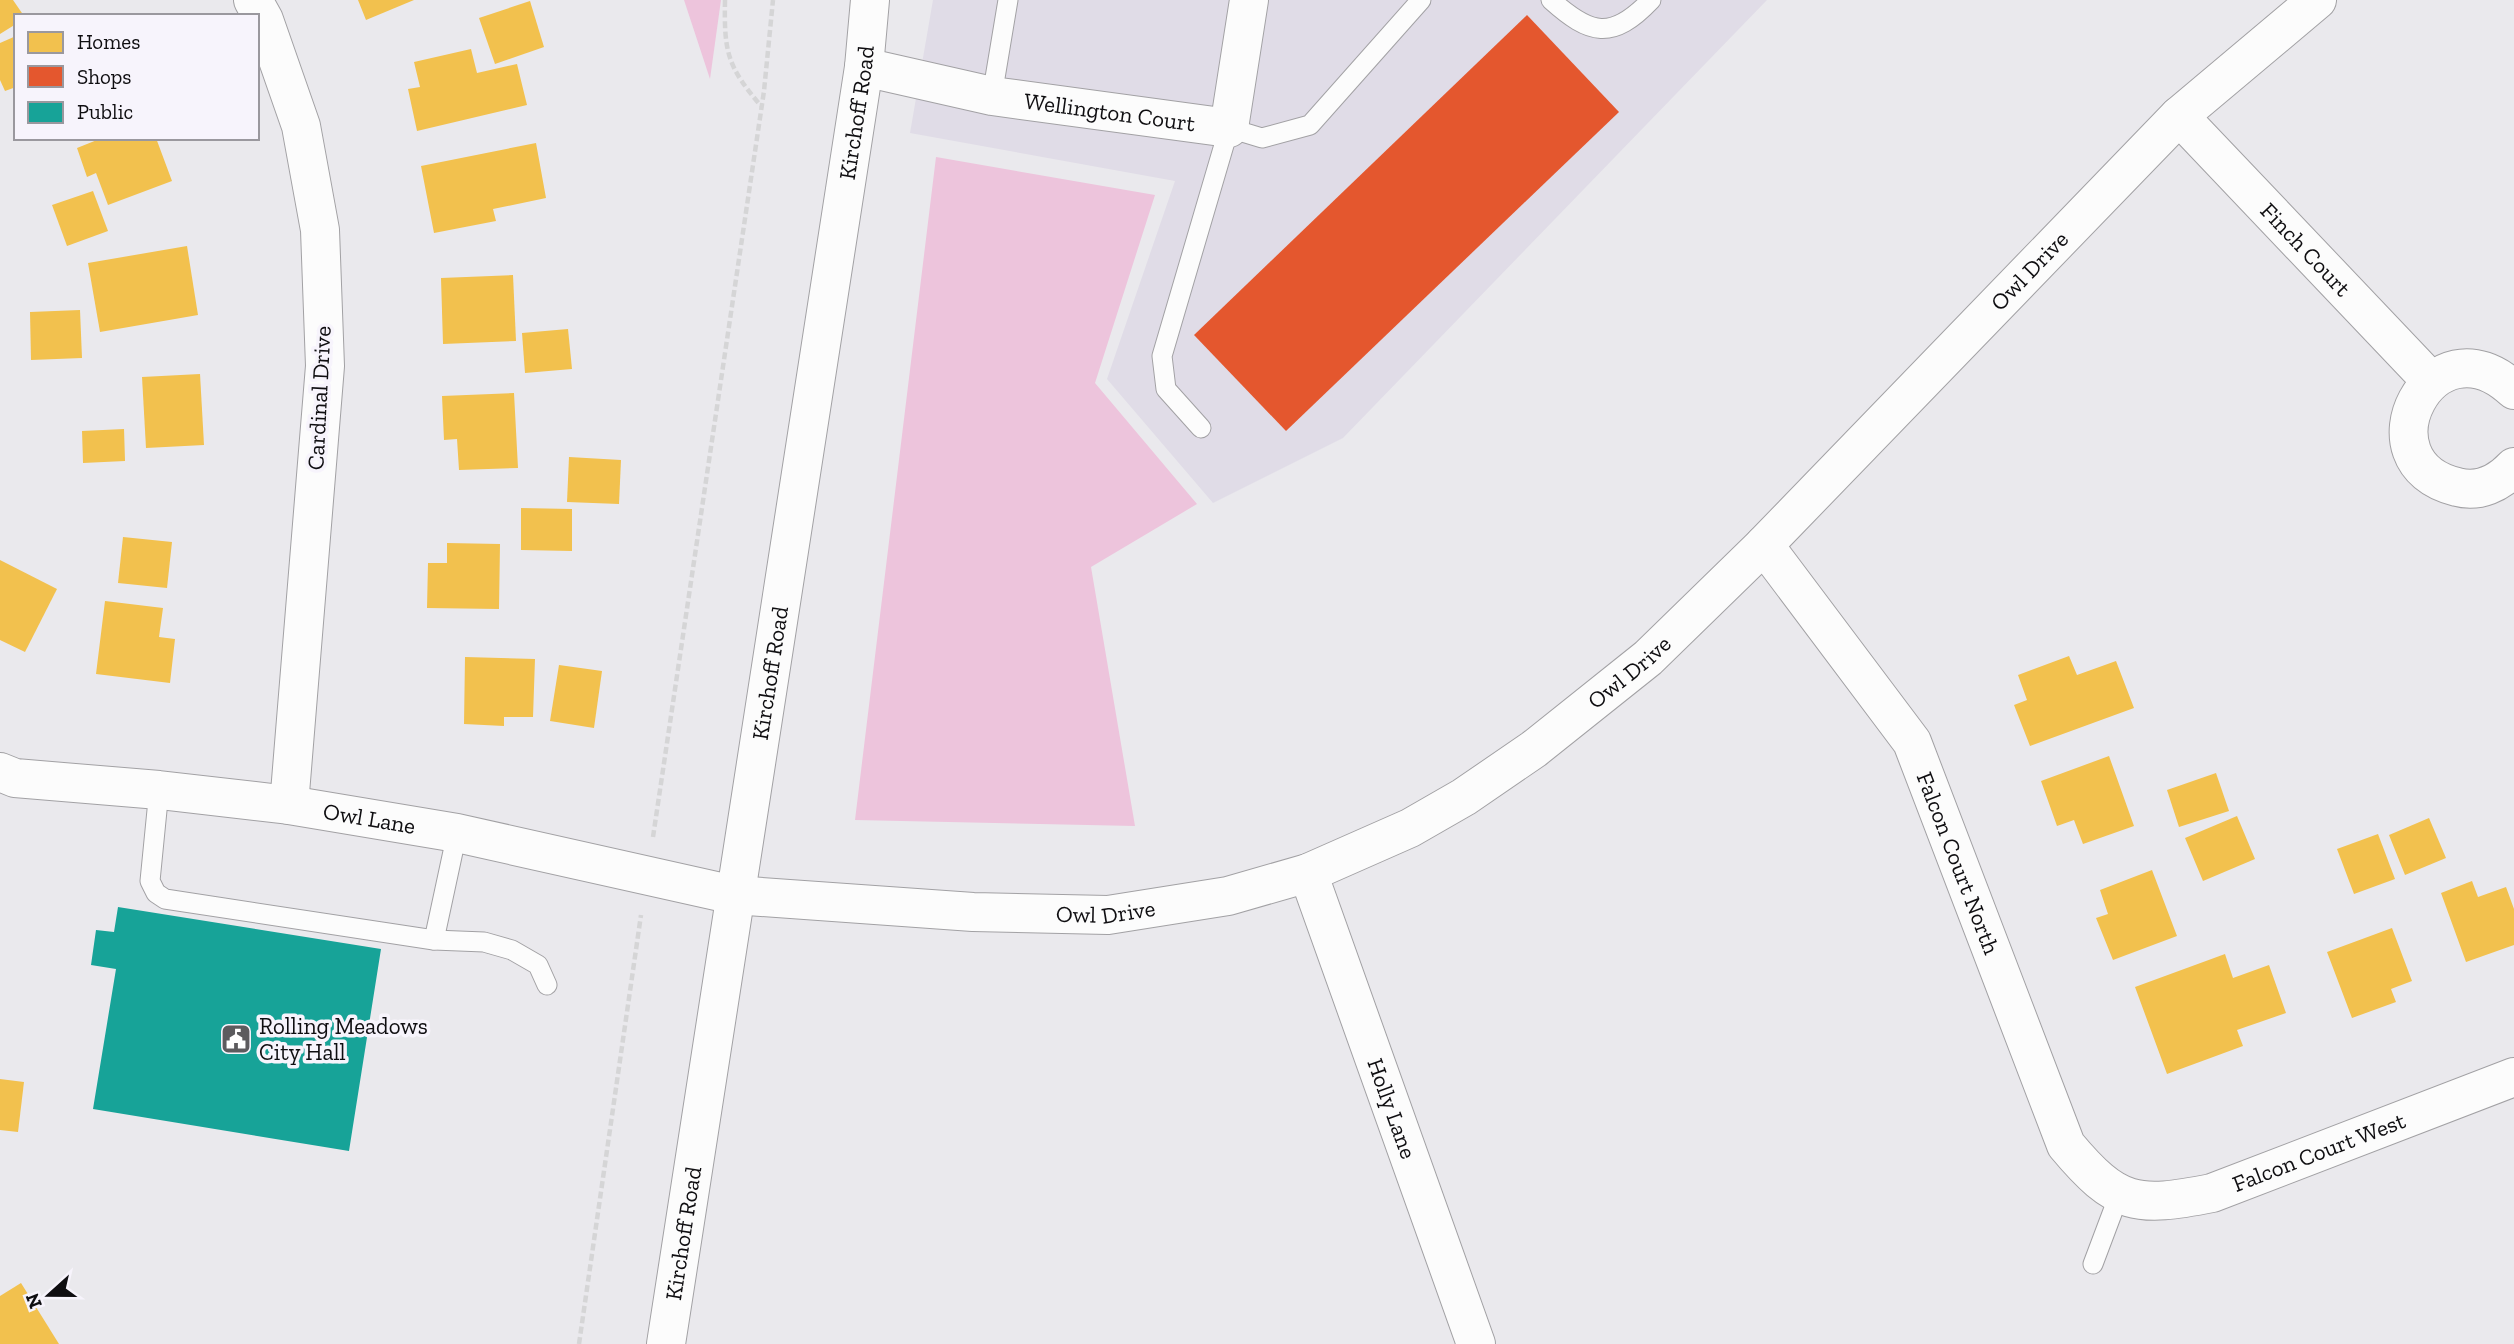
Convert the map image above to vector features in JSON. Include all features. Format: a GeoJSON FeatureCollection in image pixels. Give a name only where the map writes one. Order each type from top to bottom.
{"type":"FeatureCollection","features":[{"type":"Feature","properties":{"kind":"street","name":"Cardinal Drive"},"geometry":{"type":"LineString","coordinates":[[253,0],[264,20],[301,126],[320,230],[325,366],[289,805]]}},
{"type":"Feature","properties":{"kind":"street","name":"Kirchoff Road"},"geometry":{"type":"LineString","coordinates":[[666,1344],[864,67],[870,0]]}},
{"type":"Feature","properties":{"kind":"street"},"geometry":{"type":"LineString","coordinates":[[1229,128],[1249,0]]}},
{"type":"Feature","properties":{"kind":"street","name":"Owl Drive"},"geometry":{"type":"LineString","coordinates":[[734,895],[973,912],[1108,915],[1228,896],[1308,873],[1410,828],[1464,797],[1534,749],[1648,658],[1764,545],[2179,116],[2317,0]]}},
{"type":"Feature","properties":{"kind":"street","name":"Wellington Court"},"geometry":{"type":"LineString","coordinates":[[864,67],[992,96],[1229,128]]}},
{"type":"Feature","properties":{"kind":"street","name":"Finch Court"},"geometry":{"type":"LineString","coordinates":[[2179,116],[2431,381]]}},
{"type":"Feature","properties":{"kind":"street"},"geometry":{"type":"LineString","coordinates":[[2514,390],[2502,379],[2485,371],[2466,368],[2448,372],[2431,381],[2417,397],[2409,416],[2408,436],[2414,456],[2427,473],[2444,484],[2465,489],[2485,487],[2504,477],[2514,467]]}},
{"type":"Feature","properties":{"kind":"street","name":"Falcon Court North"},"geometry":{"type":"LineString","coordinates":[[1764,545],[1912,742],[2066,1145],[2094,1178],[2119,1195]]}},
{"type":"Feature","properties":{"kind":"street","name":"Owl Lane"},"geometry":{"type":"LineString","coordinates":[[0,772],[15,778],[159,790],[289,805],[457,833],[734,895]]}},
{"type":"Feature","properties":{"kind":"street","name":"Holly Lane"},"geometry":{"type":"LineString","coordinates":[[1308,873],[1476,1344]]}},
{"type":"Feature","properties":{"kind":"street","name":"Falcon Court West"},"geometry":{"type":"LineString","coordinates":[[2119,1195],[2164,1202],[2212,1193],[2514,1077]]}},
{"type":"Feature","properties":{"kind":"lane"},"geometry":{"type":"LineString","coordinates":[[992,96],[1008,0]]}},
{"type":"Feature","properties":{"kind":"lane"},"geometry":{"type":"LineString","coordinates":[[1201,428],[1166,389],[1162,356],[1229,128],[1262,138],[1310,125],[1421,0]]}},
{"type":"Feature","properties":{"kind":"lane"},"geometry":{"type":"LineString","coordinates":[[1552,0],[1577,23],[1592,29],[1610,28],[1629,20],[1651,0]]}},
{"type":"Feature","properties":{"kind":"lane"},"geometry":{"type":"LineString","coordinates":[[159,790],[150,881],[156,892],[165,900],[434,940],[484,942],[512,950],[538,965],[547,985]]}},
{"type":"Feature","properties":{"kind":"lane"},"geometry":{"type":"LineString","coordinates":[[434,940],[457,833]]}},
{"type":"Feature","properties":{"kind":"lane"},"geometry":{"type":"LineString","coordinates":[[2093,1264],[2119,1195]]}},
{"type":"Feature","properties":{"kind":"path"},"geometry":{"type":"LineString","coordinates":[[725,0],[724,44],[737,78],[762,107]]}},
{"type":"Feature","properties":{"kind":"path"},"geometry":{"type":"LineString","coordinates":[[657,806],[762,107],[774,0]]}},
{"type":"Feature","properties":{"kind":"path"},"geometry":{"type":"LineString","coordinates":[[579,1344],[637,947]]}},
{"type":"Feature","properties":{"kind":"shaded area"},"geometry":{"type":"Polygon","coordinates":[[[684,0],[721,0],[710,79],[684,0]]]}},
{"type":"Feature","properties":{"kind":"shaded area"},"geometry":{"type":"Polygon","coordinates":[[[933,0],[1767,0],[1343,438],[1213,503],[1107,379],[1175,181],[910,133],[933,0]]]}},
{"type":"Feature","properties":{"kind":"shaded area"},"geometry":{"type":"Polygon","coordinates":[[[936,157],[1155,195],[1095,383],[1197,504],[1091,567],[1135,826],[855,820],[936,157]]]}},
{"type":"Feature","properties":{"kind":"building: Homes"},"geometry":{"type":"Polygon","coordinates":[[[0,0],[13,0],[23,14],[14,14],[14,25],[0,34],[0,0]]]}},
{"type":"Feature","properties":{"kind":"building: Homes"},"geometry":{"type":"Polygon","coordinates":[[[358,0],[414,0],[366,20],[358,0]]]}},
{"type":"Feature","properties":{"kind":"building: Homes"},"geometry":{"type":"Polygon","coordinates":[[[530,1],[544,47],[495,64],[479,18],[530,1]]]}},
{"type":"Feature","properties":{"kind":"building: Homes"},"geometry":{"type":"Polygon","coordinates":[[[14,37],[14,88],[5,91],[0,80],[0,43],[14,37]]]}},
{"type":"Feature","properties":{"kind":"building: Homes"},"geometry":{"type":"Polygon","coordinates":[[[471,49],[477,73],[517,64],[527,105],[417,131],[408,89],[420,87],[414,62],[471,49]]]}},
{"type":"Feature","properties":{"kind":"building: Homes"},"geometry":{"type":"Polygon","coordinates":[[[97,140],[157,140],[172,181],[108,205],[96,173],[87,177],[77,148],[97,140]]]}},
{"type":"Feature","properties":{"kind":"building: Homes"},"geometry":{"type":"Polygon","coordinates":[[[536,143],[546,198],[493,209],[496,221],[434,233],[421,166],[536,143]]]}},
{"type":"Feature","properties":{"kind":"building: Homes"},"geometry":{"type":"Polygon","coordinates":[[[93,191],[108,231],[67,246],[52,205],[93,191]]]}},
{"type":"Feature","properties":{"kind":"building: Homes"},"geometry":{"type":"Polygon","coordinates":[[[187,246],[198,315],[100,332],[88,263],[187,246]]]}},
{"type":"Feature","properties":{"kind":"building: Homes"},"geometry":{"type":"Polygon","coordinates":[[[513,275],[516,341],[443,344],[441,278],[513,275]]]}},
{"type":"Feature","properties":{"kind":"building: Homes"},"geometry":{"type":"Polygon","coordinates":[[[80,310],[82,358],[31,360],[30,312],[80,310]]]}},
{"type":"Feature","properties":{"kind":"building: Homes"},"geometry":{"type":"Polygon","coordinates":[[[568,329],[572,369],[525,373],[522,333],[568,329]]]}},
{"type":"Feature","properties":{"kind":"building: Homes"},"geometry":{"type":"Polygon","coordinates":[[[200,374],[204,445],[146,448],[142,377],[200,374]]]}},
{"type":"Feature","properties":{"kind":"building: Homes"},"geometry":{"type":"Polygon","coordinates":[[[514,393],[518,468],[459,470],[457,439],[444,440],[442,396],[514,393]]]}},
{"type":"Feature","properties":{"kind":"building: Homes"},"geometry":{"type":"Polygon","coordinates":[[[124,429],[125,461],[83,463],[82,431],[124,429]]]}},
{"type":"Feature","properties":{"kind":"building: Homes"},"geometry":{"type":"Polygon","coordinates":[[[569,457],[621,460],[619,504],[567,502],[569,457]]]}},
{"type":"Feature","properties":{"kind":"building: Homes"},"geometry":{"type":"Polygon","coordinates":[[[521,508],[572,509],[572,551],[521,550],[521,508]]]}},
{"type":"Feature","properties":{"kind":"building: Homes"},"geometry":{"type":"Polygon","coordinates":[[[123,537],[172,542],[167,588],[118,583],[123,537]]]}},
{"type":"Feature","properties":{"kind":"building: Homes"},"geometry":{"type":"Polygon","coordinates":[[[447,543],[500,544],[499,609],[427,608],[428,563],[447,563],[447,543]]]}},
{"type":"Feature","properties":{"kind":"building: Homes"},"geometry":{"type":"Polygon","coordinates":[[[0,560],[57,589],[25,652],[0,640],[0,560]]]}},
{"type":"Feature","properties":{"kind":"building: Homes"},"geometry":{"type":"Polygon","coordinates":[[[105,601],[163,608],[159,637],[175,639],[170,683],[96,674],[105,601]]]}},
{"type":"Feature","properties":{"kind":"building: Homes"},"geometry":{"type":"Polygon","coordinates":[[[2069,656],[2077,675],[2116,661],[2134,708],[2030,746],[2014,705],[2027,700],[2018,675],[2069,656]]]}},
{"type":"Feature","properties":{"kind":"building: Homes"},"geometry":{"type":"Polygon","coordinates":[[[465,657],[535,659],[533,717],[504,717],[504,726],[464,724],[465,657]]]}},
{"type":"Feature","properties":{"kind":"building: Homes"},"geometry":{"type":"Polygon","coordinates":[[[559,665],[602,671],[594,728],[550,721],[559,665]]]}},
{"type":"Feature","properties":{"kind":"building: Homes"},"geometry":{"type":"Polygon","coordinates":[[[2109,756],[2134,826],[2083,844],[2074,820],[2057,826],[2041,781],[2109,756]]]}},
{"type":"Feature","properties":{"kind":"building: Homes"},"geometry":{"type":"Polygon","coordinates":[[[2216,773],[2229,811],[2179,827],[2167,790],[2216,773]]]}},
{"type":"Feature","properties":{"kind":"building: Homes"},"geometry":{"type":"Polygon","coordinates":[[[2237,816],[2255,859],[2203,881],[2185,838],[2237,816]]]}},
{"type":"Feature","properties":{"kind":"building: Homes"},"geometry":{"type":"Polygon","coordinates":[[[2429,818],[2446,858],[2405,875],[2389,835],[2429,818]]]}},
{"type":"Feature","properties":{"kind":"building: Homes"},"geometry":{"type":"Polygon","coordinates":[[[2378,834],[2395,879],[2354,894],[2337,849],[2378,834]]]}},
{"type":"Feature","properties":{"kind":"building: Homes"},"geometry":{"type":"Polygon","coordinates":[[[2152,870],[2177,936],[2113,960],[2096,918],[2108,914],[2100,890],[2152,870]]]}},
{"type":"Feature","properties":{"kind":"building: Homes"},"geometry":{"type":"Polygon","coordinates":[[[2472,881],[2478,897],[2506,887],[2514,909],[2514,945],[2466,962],[2441,893],[2472,881]]]}},
{"type":"Feature","properties":{"kind":"building: Homes"},"geometry":{"type":"Polygon","coordinates":[[[2392,928],[2412,981],[2391,989],[2396,1002],[2352,1018],[2327,952],[2392,928]]]}},
{"type":"Feature","properties":{"kind":"building: Homes"},"geometry":{"type":"Polygon","coordinates":[[[2225,954],[2233,978],[2269,965],[2286,1013],[2237,1030],[2243,1046],[2167,1074],[2135,987],[2225,954]]]}},
{"type":"Feature","properties":{"kind":"building: Homes"},"geometry":{"type":"Polygon","coordinates":[[[0,1079],[24,1082],[18,1132],[0,1130],[0,1079]]]}},
{"type":"Feature","properties":{"kind":"building: Homes"},"geometry":{"type":"Polygon","coordinates":[[[21,1283],[59,1344],[0,1344],[0,1296],[21,1283]]]}},
{"type":"Feature","properties":{"kind":"building: Shops"},"geometry":{"type":"Polygon","coordinates":[[[1527,15],[1619,112],[1286,431],[1194,335],[1527,15]]]}},
{"type":"Feature","properties":{"kind":"building: Public","name":"Rolling Meadows City Hall"},"geometry":{"type":"Polygon","coordinates":[[[118,907],[381,949],[349,1151],[93,1109],[116,969],[91,965],[96,930],[114,932],[118,907]]]}},
{"type":"Feature","properties":{"kind":"place","name":"Rolling Meadows City Hall"},"geometry":{"type":"Point","coordinates":[236,1039]}}]}
